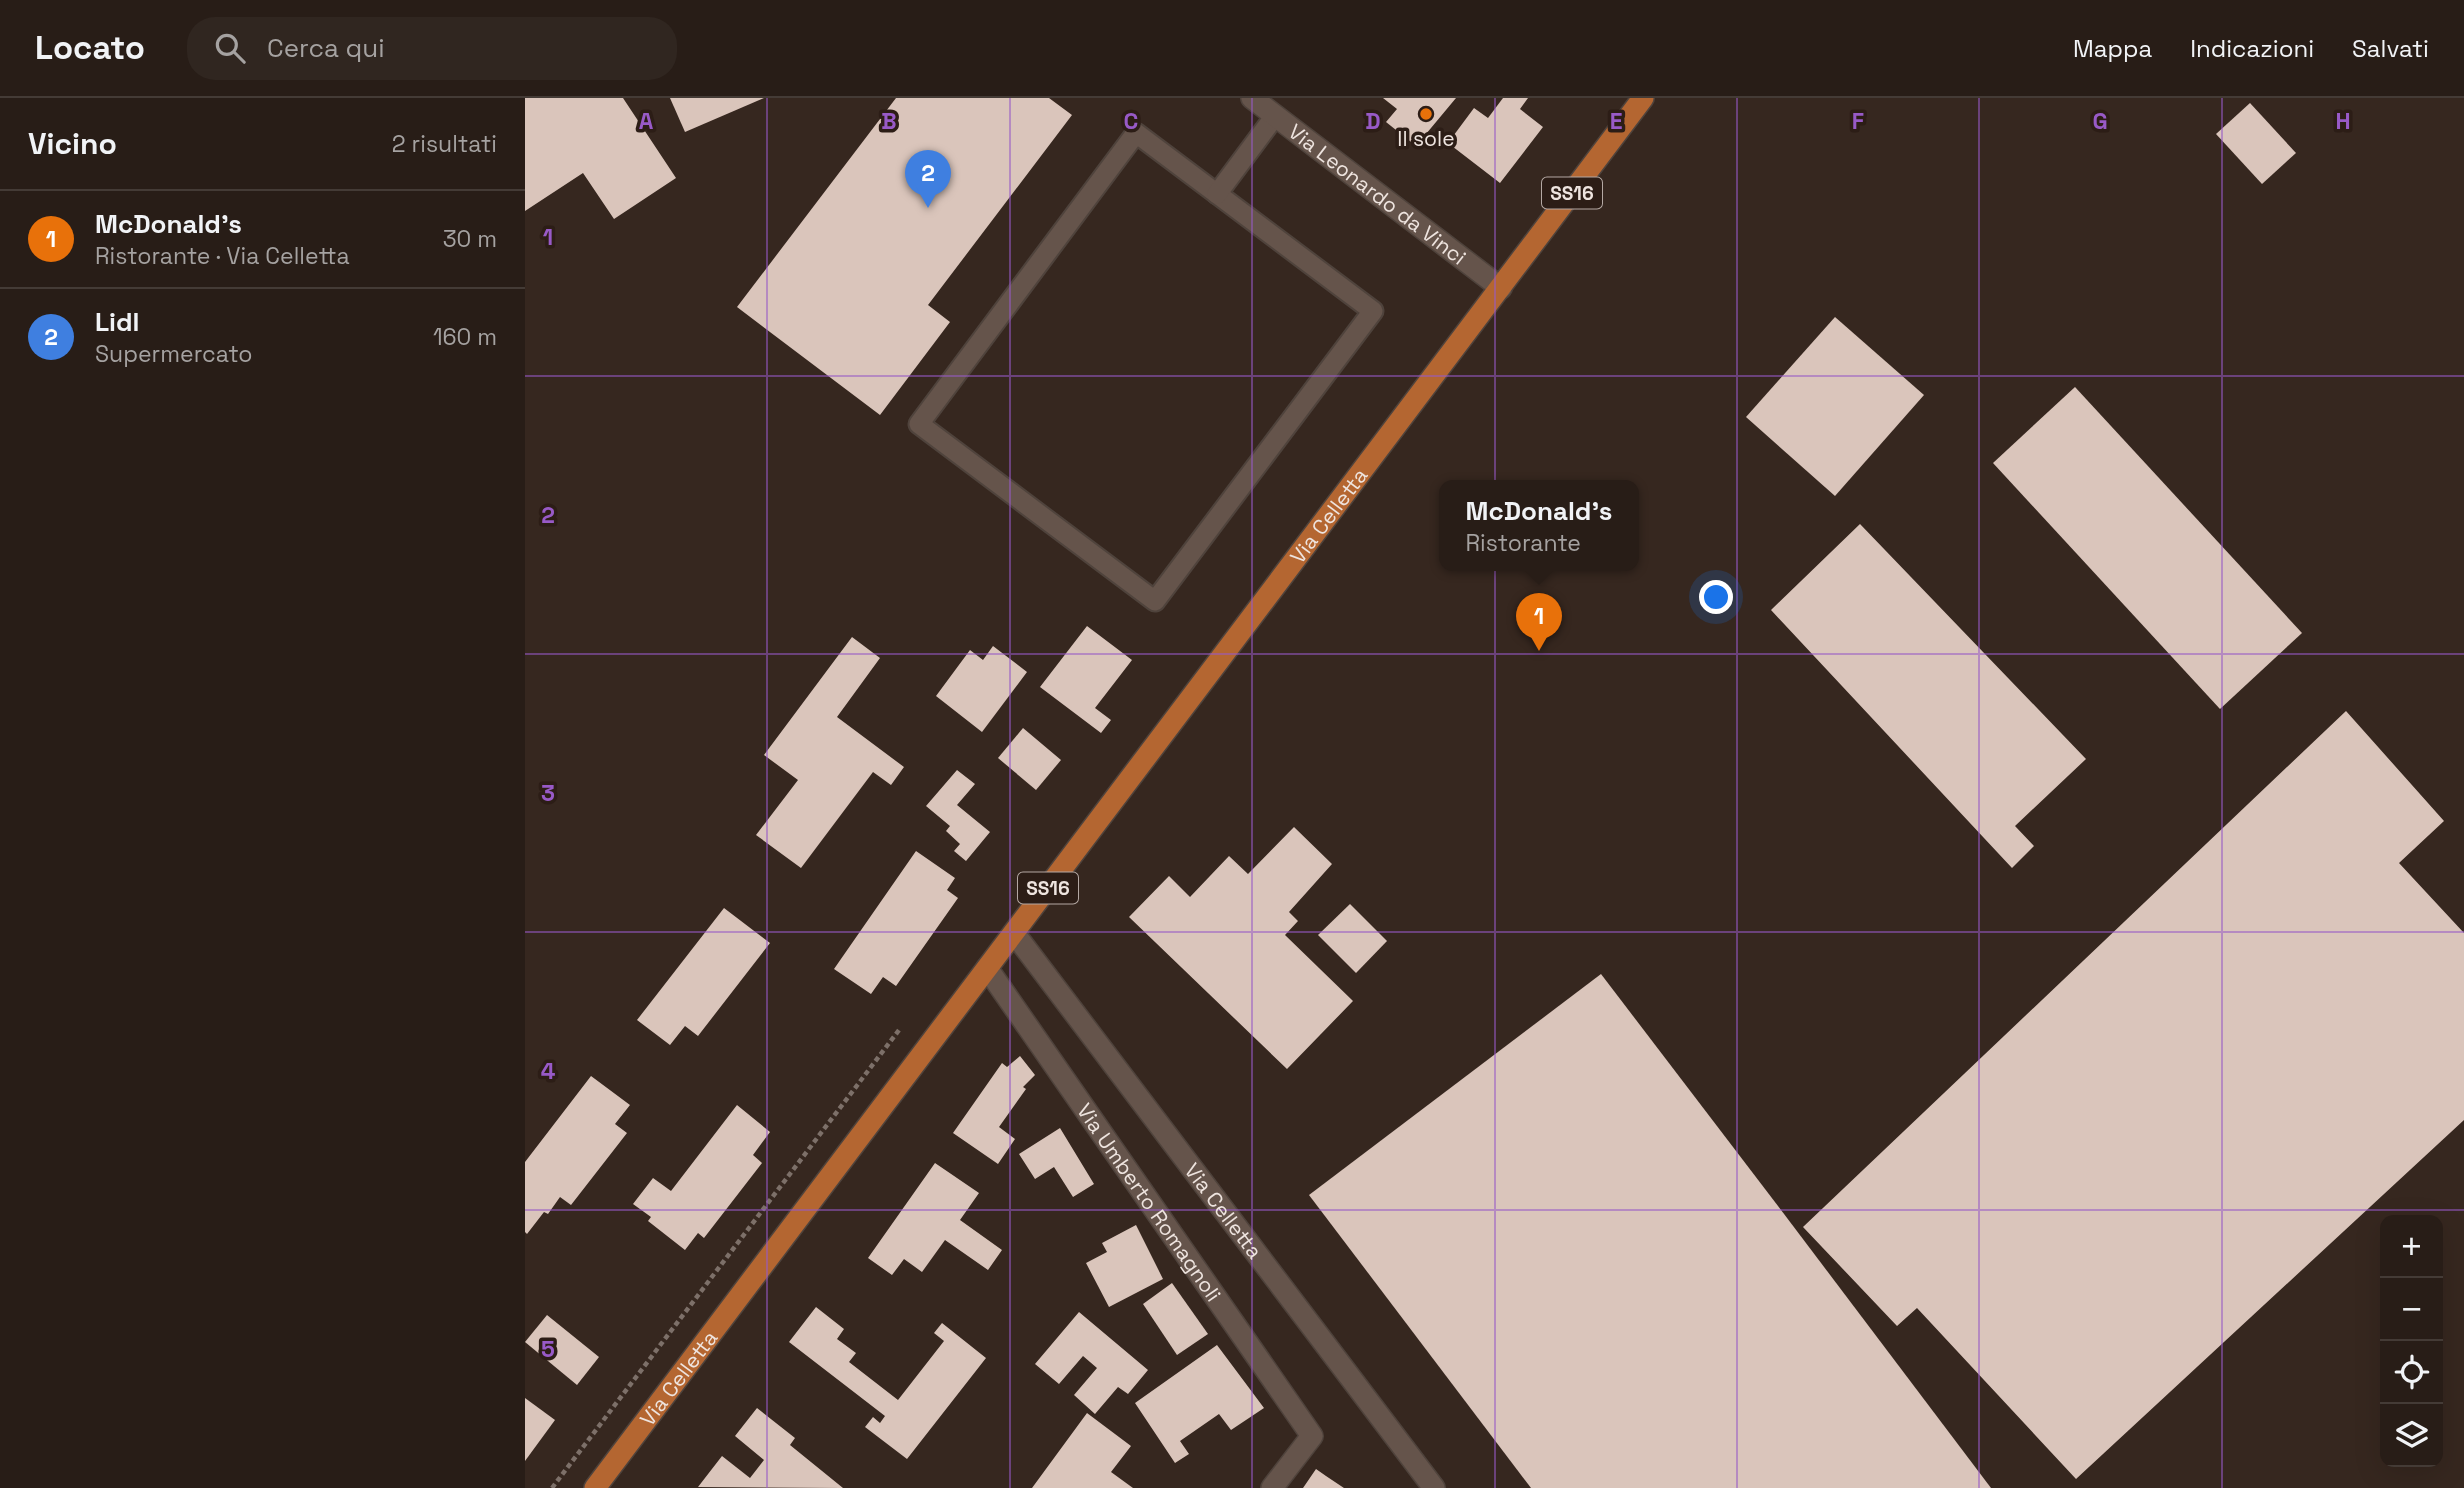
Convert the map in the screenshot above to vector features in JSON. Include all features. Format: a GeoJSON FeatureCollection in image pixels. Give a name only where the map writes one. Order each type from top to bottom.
{"type":"FeatureCollection","features":[{"type":"Feature","properties":{"kind":"main road","name":"Via Celletta"},"geometry":{"type":"LineString","coordinates":[[595,1488],[1643,98]]}},
{"type":"Feature","properties":{"kind":"street","name":"Via Leonardo da Vinci"},"geometry":{"type":"LineString","coordinates":[[1252,98],[1501,288]]}},
{"type":"Feature","properties":{"kind":"street","name":"Via Celletta"},"geometry":{"type":"LineString","coordinates":[[1014,933],[1434,1488]]}},
{"type":"Feature","properties":{"kind":"street","name":"Via Umberto Romagnoli"},"geometry":{"type":"LineString","coordinates":[[987,968],[1312,1436],[1272,1488]]}},
{"type":"Feature","properties":{"kind":"lane"},"geometry":{"type":"LineString","coordinates":[[1217,194],[1275,116]]}},
{"type":"Feature","properties":{"kind":"lane"},"geometry":{"type":"LineString","coordinates":[[1136,133],[1217,194],[1373,311],[1156,601],[919,424],[1136,133]]}},
{"type":"Feature","properties":{"kind":"building"},"geometry":{"type":"Polygon","coordinates":[[[525,98],[623,98],[676,178],[614,219],[583,173],[525,211],[525,98]]]}},
{"type":"Feature","properties":{"kind":"building"},"geometry":{"type":"Polygon","coordinates":[[[670,98],[764,98],[685,132],[670,98]]]}},
{"type":"Feature","properties":{"kind":"building"},"geometry":{"type":"Polygon","coordinates":[[[896,98],[1049,98],[1072,115],[928,305],[950,322],[880,415],[737,307],[896,98]]]}},
{"type":"Feature","properties":{"kind":"building"},"geometry":{"type":"Polygon","coordinates":[[[1383,98],[1456,98],[1416,146],[1386,122],[1397,109],[1383,98]]]}},
{"type":"Feature","properties":{"kind":"building"},"geometry":{"type":"Polygon","coordinates":[[[1503,98],[1528,98],[1520,109],[1543,127],[1500,183],[1448,143],[1474,108],[1488,118],[1503,98]]]}},
{"type":"Feature","properties":{"kind":"building"},"geometry":{"type":"Polygon","coordinates":[[[2250,103],[2296,153],[2262,184],[2216,134],[2250,103]]]}},
{"type":"Feature","properties":{"kind":"building"},"geometry":{"type":"Polygon","coordinates":[[[1835,317],[1924,395],[1835,496],[1746,417],[1835,317]]]}},
{"type":"Feature","properties":{"kind":"building"},"geometry":{"type":"Polygon","coordinates":[[[2075,387],[2302,633],[2220,709],[1993,463],[2075,387]]]}},
{"type":"Feature","properties":{"kind":"building"},"geometry":{"type":"Polygon","coordinates":[[[1860,524],[2086,759],[2015,826],[2034,846],[2012,868],[1771,610],[1860,524]]]}},
{"type":"Feature","properties":{"kind":"building"},"geometry":{"type":"Polygon","coordinates":[[[1087,626],[1132,660],[1095,708],[1111,720],[1101,733],[1040,687],[1087,626]]]}},
{"type":"Feature","properties":{"kind":"building"},"geometry":{"type":"Polygon","coordinates":[[[852,637],[880,658],[837,717],[904,767],[891,785],[873,772],[801,868],[756,835],[798,780],[764,755],[852,637]]]}},
{"type":"Feature","properties":{"kind":"building"},"geometry":{"type":"Polygon","coordinates":[[[993,646],[1027,672],[982,732],[936,696],[970,650],[983,660],[993,646]]]}},
{"type":"Feature","properties":{"kind":"building"},"geometry":{"type":"Polygon","coordinates":[[[2346,711],[2444,821],[2399,863],[2464,933],[2464,1120],[2076,1479],[1917,1308],[1897,1326],[1803,1227],[2346,711]]]}},
{"type":"Feature","properties":{"kind":"building"},"geometry":{"type":"Polygon","coordinates":[[[1023,728],[1061,760],[1036,790],[998,758],[1023,728]]]}},
{"type":"Feature","properties":{"kind":"building"},"geometry":{"type":"Polygon","coordinates":[[[957,770],[975,784],[957,805],[990,832],[966,861],[954,851],[960,844],[946,831],[950,826],[926,806],[957,770]]]}},
{"type":"Feature","properties":{"kind":"building"},"geometry":{"type":"Polygon","coordinates":[[[1294,827],[1332,864],[1289,912],[1298,921],[1285,935],[1353,1001],[1287,1069],[1129,917],[1169,876],[1190,897],[1229,856],[1248,874],[1294,827]]]}},
{"type":"Feature","properties":{"kind":"building"},"geometry":{"type":"Polygon","coordinates":[[[916,851],[955,878],[947,890],[958,898],[896,986],[883,977],[871,994],[834,969],[916,851]]]}},
{"type":"Feature","properties":{"kind":"building"},"geometry":{"type":"Polygon","coordinates":[[[1350,904],[1387,941],[1356,973],[1318,935],[1350,904]]]}},
{"type":"Feature","properties":{"kind":"building"},"geometry":{"type":"Polygon","coordinates":[[[724,908],[770,943],[698,1036],[685,1026],[670,1045],[637,1020],[724,908]]]}},
{"type":"Feature","properties":{"kind":"building"},"geometry":{"type":"Polygon","coordinates":[[[1601,974],[1991,1488],[1531,1488],[1309,1195],[1601,974]]]}},
{"type":"Feature","properties":{"kind":"building"},"geometry":{"type":"Polygon","coordinates":[[[1020,1056],[1035,1075],[1023,1087],[1026,1089],[999,1127],[1015,1139],[998,1164],[953,1133],[1002,1063],[1007,1067],[1020,1056]]]}},
{"type":"Feature","properties":{"kind":"building"},"geometry":{"type":"Polygon","coordinates":[[[591,1076],[630,1105],[615,1124],[627,1133],[571,1205],[560,1197],[548,1214],[544,1212],[527,1234],[525,1162],[591,1076]]]}},
{"type":"Feature","properties":{"kind":"building"},"geometry":{"type":"Polygon","coordinates":[[[737,1105],[770,1132],[753,1155],[762,1163],[704,1238],[698,1233],[685,1250],[648,1221],[651,1217],[633,1204],[653,1178],[671,1191],[737,1105]]]}},
{"type":"Feature","properties":{"kind":"building"},"geometry":{"type":"Polygon","coordinates":[[[1060,1128],[1094,1184],[1073,1197],[1054,1167],[1035,1179],[1019,1154],[1060,1128]]]}},
{"type":"Feature","properties":{"kind":"building"},"geometry":{"type":"Polygon","coordinates":[[[935,1163],[979,1193],[960,1220],[1002,1250],[988,1270],[945,1240],[922,1272],[904,1259],[892,1275],[868,1258],[935,1163]]]}},
{"type":"Feature","properties":{"kind":"building"},"geometry":{"type":"Polygon","coordinates":[[[1136,1225],[1163,1279],[1109,1307],[1086,1263],[1107,1252],[1102,1243],[1136,1225]]]}},
{"type":"Feature","properties":{"kind":"building"},"geometry":{"type":"Polygon","coordinates":[[[1172,1283],[1208,1334],[1177,1355],[1143,1304],[1172,1283]]]}},
{"type":"Feature","properties":{"kind":"building"},"geometry":{"type":"Polygon","coordinates":[[[816,1307],[844,1329],[837,1339],[856,1353],[849,1362],[898,1400],[944,1341],[934,1333],[942,1323],[986,1358],[907,1459],[865,1427],[873,1417],[880,1423],[885,1416],[789,1342],[816,1307]]]}},
{"type":"Feature","properties":{"kind":"building"},"geometry":{"type":"Polygon","coordinates":[[[1079,1312],[1148,1370],[1128,1394],[1118,1387],[1095,1414],[1074,1395],[1097,1368],[1083,1356],[1059,1384],[1035,1364],[1079,1312]]]}},
{"type":"Feature","properties":{"kind":"building"},"geometry":{"type":"Polygon","coordinates":[[[547,1315],[599,1357],[577,1385],[525,1342],[547,1315]]]}},
{"type":"Feature","properties":{"kind":"building"},"geometry":{"type":"Polygon","coordinates":[[[1217,1345],[1264,1408],[1231,1430],[1219,1414],[1180,1441],[1189,1454],[1175,1463],[1135,1403],[1217,1345]]]}},
{"type":"Feature","properties":{"kind":"building"},"geometry":{"type":"Polygon","coordinates":[[[525,1398],[555,1420],[525,1461],[525,1398]]]}},
{"type":"Feature","properties":{"kind":"building"},"geometry":{"type":"Polygon","coordinates":[[[757,1408],[795,1438],[790,1445],[843,1488],[698,1487],[722,1456],[750,1478],[764,1460],[735,1436],[757,1408]]]}},
{"type":"Feature","properties":{"kind":"building"},"geometry":{"type":"Polygon","coordinates":[[[1087,1413],[1131,1446],[1111,1472],[1133,1488],[1032,1488],[1087,1413]]]}},
{"type":"Feature","properties":{"kind":"building"},"geometry":{"type":"Polygon","coordinates":[[[1316,1469],[1326,1476],[1344,1488],[1303,1488],[1316,1469]]]}},
{"type":"Feature","properties":{"kind":"place","name":"Il sole"},"geometry":{"type":"Point","coordinates":[1426,114]}},
{"type":"Feature","properties":{"kind":"place","name":"Lidl"},"geometry":{"type":"Point","coordinates":[928,208]}},
{"type":"Feature","properties":{"kind":"place","name":"McDonald's"},"geometry":{"type":"Point","coordinates":[1539,651]}}]}
